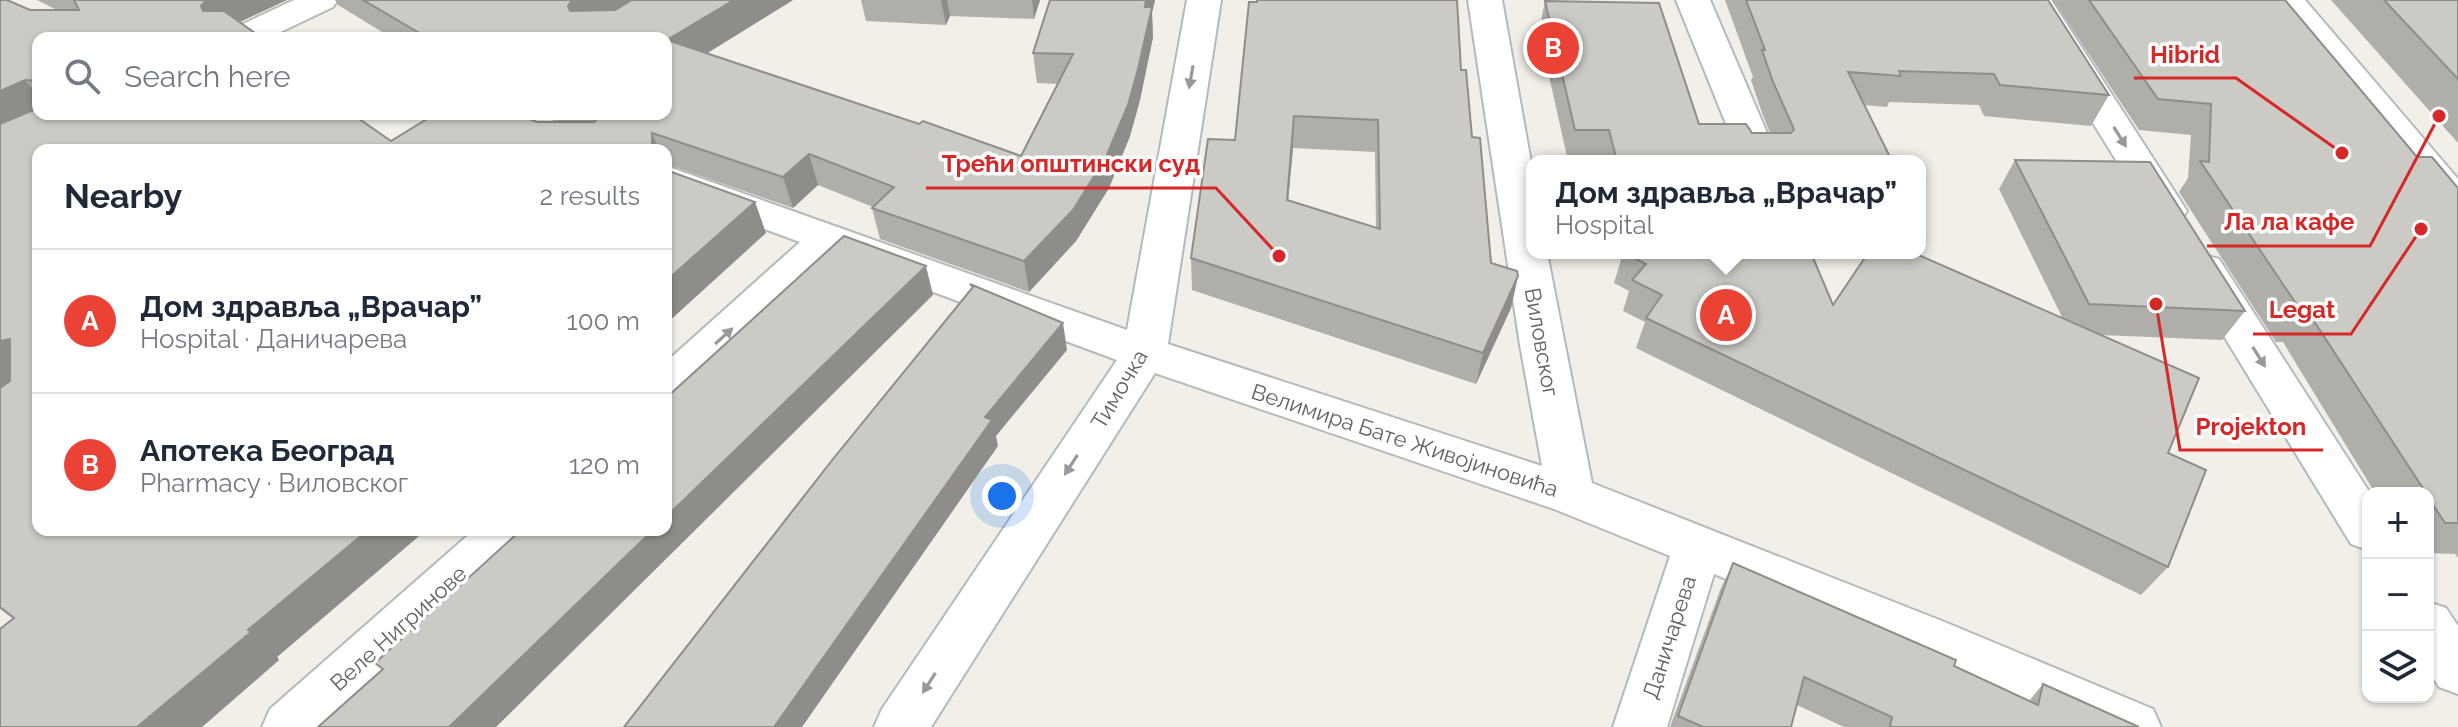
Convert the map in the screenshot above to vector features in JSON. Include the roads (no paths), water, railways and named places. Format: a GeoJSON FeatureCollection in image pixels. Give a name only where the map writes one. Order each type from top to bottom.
{"type":"FeatureCollection","features":[{"type":"Feature","properties":{"kind":"street"},"geometry":{"type":"LineString","coordinates":[[253,32],[321,0]]}},
{"type":"Feature","properties":{"kind":"street","name":"Тимочка"},"geometry":{"type":"LineString","coordinates":[[901,727],[1145,353],[1204,0]]}},
{"type":"Feature","properties":{"kind":"street","name":"Виловског"},"geometry":{"type":"LineString","coordinates":[[1485,0],[1526,248]]}},
{"type":"Feature","properties":{"kind":"street"},"geometry":{"type":"LineString","coordinates":[[1693,0],[1758,155]]}},
{"type":"Feature","properties":{"kind":"street"},"geometry":{"type":"LineString","coordinates":[[2034,0],[2362,520]]}},
{"type":"Feature","properties":{"kind":"street"},"geometry":{"type":"LineString","coordinates":[[2287,0],[2458,204]]}},
{"type":"Feature","properties":{"kind":"street","name":"Велимира Бате Живојиновића"},"geometry":{"type":"LineString","coordinates":[[672,181],[1145,353],[1571,495],[1929,639],[2134,727]]}},
{"type":"Feature","properties":{"kind":"street"},"geometry":{"type":"LineString","coordinates":[[672,383],[829,239]]}},
{"type":"Feature","properties":{"kind":"street","name":"Виловског"},"geometry":{"type":"LineString","coordinates":[[1528,259],[1571,495]]}},
{"type":"Feature","properties":{"kind":"street","name":"Веле Нигринове"},"geometry":{"type":"LineString","coordinates":[[289,727],[501,536]]}},
{"type":"Feature","properties":{"kind":"street","name":"Даничарева"},"geometry":{"type":"LineString","coordinates":[[1640,727],[1698,547]]}},
{"type":"Feature","properties":{"kind":"street"},"geometry":{"type":"LineString","coordinates":[[2433,631],[2458,670]]}},
{"type":"Feature","properties":{"kind":"place","name":"Апотека Београд"},"geometry":{"type":"Point","coordinates":[1553,48]}},
{"type":"Feature","properties":{"kind":"place","name":"Ла ла кафе"},"geometry":{"type":"Point","coordinates":[2439,116]}},
{"type":"Feature","properties":{"kind":"place","name":"Hibrid"},"geometry":{"type":"Point","coordinates":[2342,153]}},
{"type":"Feature","properties":{"kind":"place","name":"Legat"},"geometry":{"type":"Point","coordinates":[2421,229]}},
{"type":"Feature","properties":{"kind":"place","name":"Трећи општински суд"},"geometry":{"type":"Point","coordinates":[1279,256]}},
{"type":"Feature","properties":{"kind":"place","name":"Projekton"},"geometry":{"type":"Point","coordinates":[2156,304]}},
{"type":"Feature","properties":{"kind":"place","name":"Дом здравља „Врачар”"},"geometry":{"type":"Point","coordinates":[1726,315]}}]}
